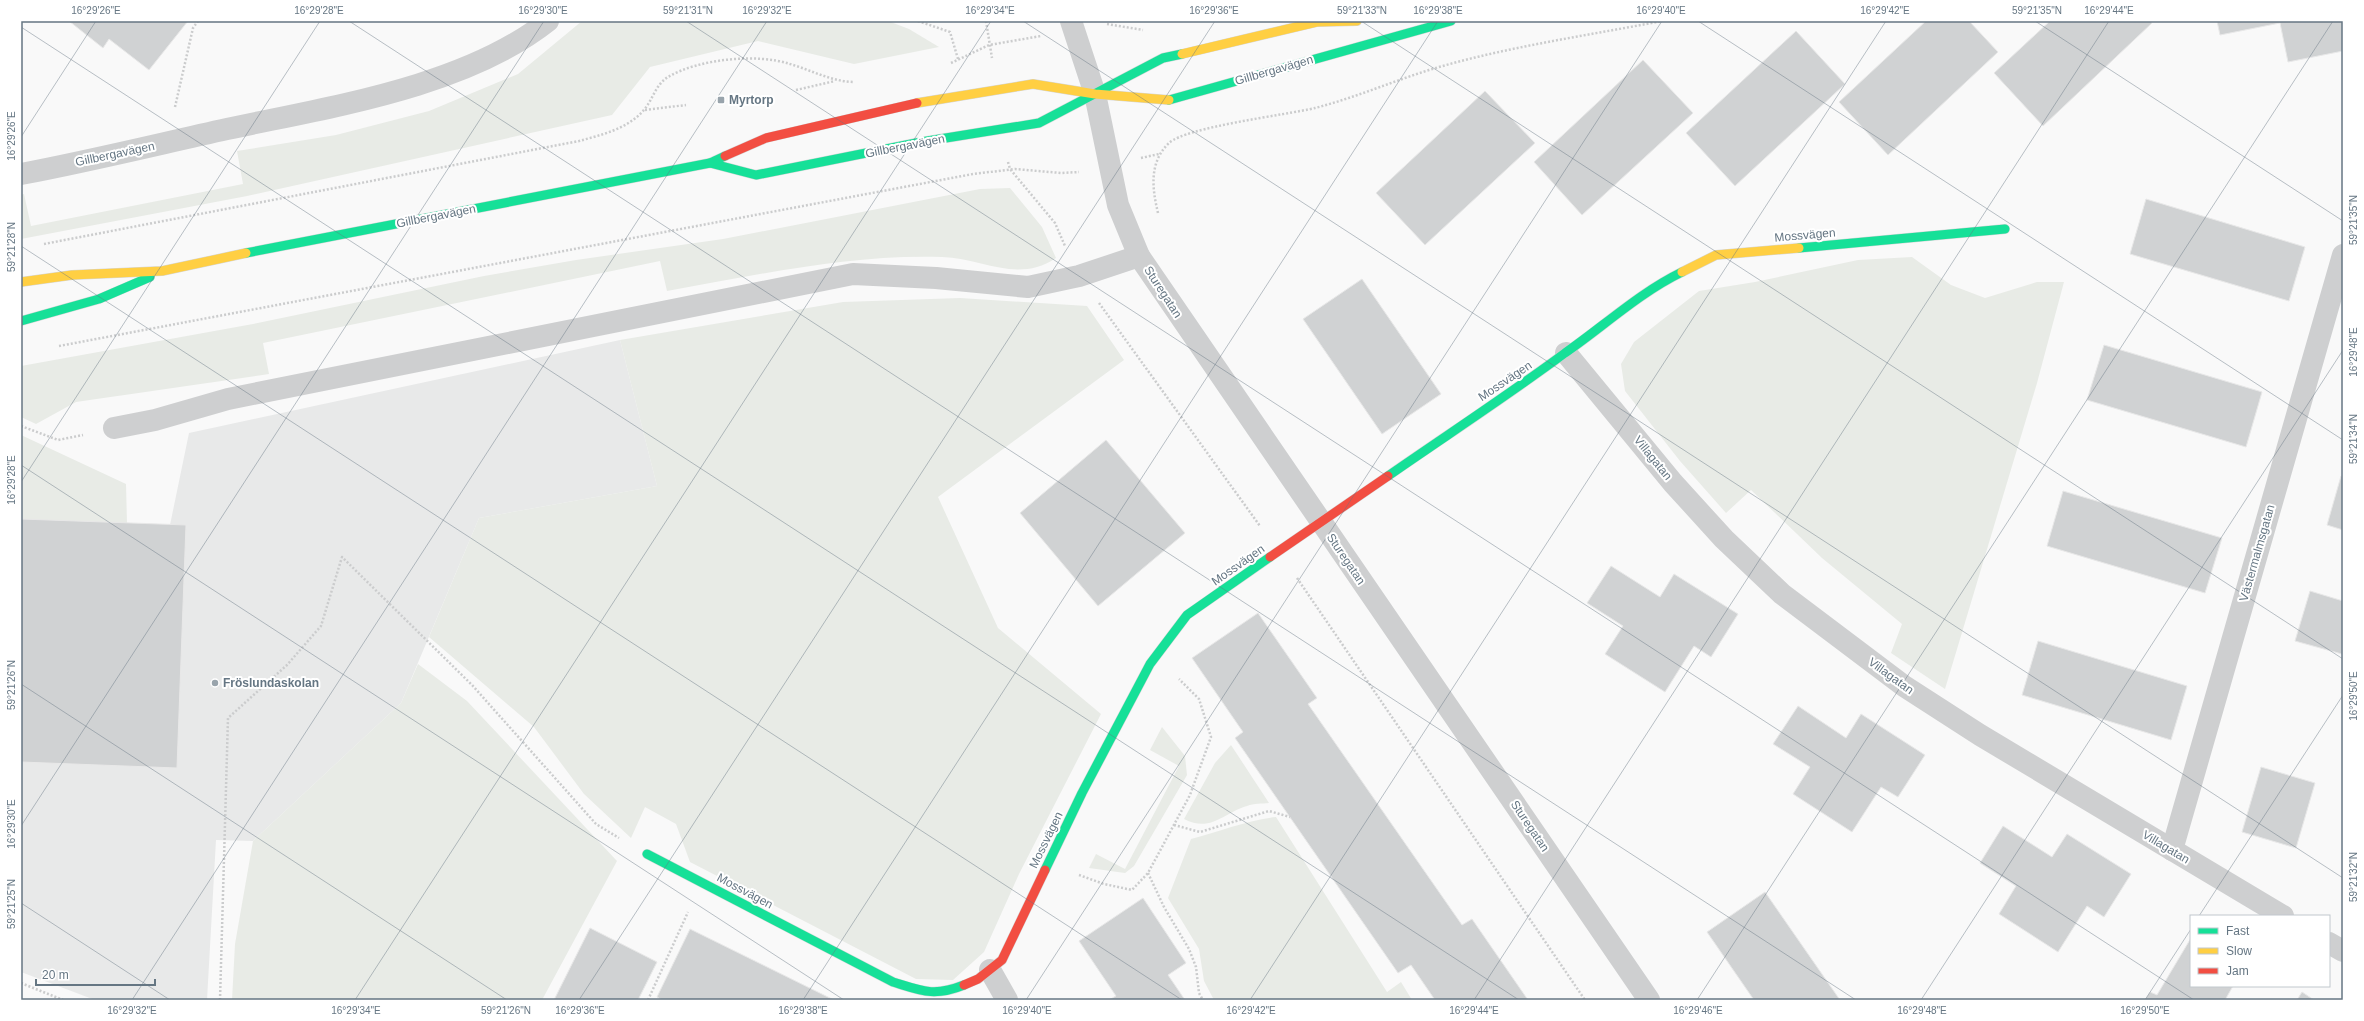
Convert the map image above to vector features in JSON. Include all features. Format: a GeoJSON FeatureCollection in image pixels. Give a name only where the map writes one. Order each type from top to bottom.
{"type":"FeatureCollection","features":[{"type":"Feature","properties":{"kind":"street","name":"Gillbergavägen"},"geometry":{"type":"LineString","coordinates":[[21,174],[327,107],[438,79],[494,55],[548,21]]}},
{"type":"Feature","properties":{"kind":"street","name":"Gillbergavägen"},"geometry":{"type":"LineString","coordinates":[[710,163],[756,175],[921,142],[1039,123],[1163,58],[1317,22],[1357,21]]}},
{"type":"Feature","properties":{"kind":"street","name":"Gillbergavägen"},"geometry":{"type":"LineString","coordinates":[[21,282],[72,275],[162,271],[353,231],[710,163],[766,138],[915,103],[1032,84],[1095,94],[1169,100],[1451,21]]}},
{"type":"Feature","properties":{"kind":"street","name":"Sturegatan"},"geometry":{"type":"LineString","coordinates":[[1072,25],[1095,94],[1118,205],[1139,256],[1649,1000]]}},
{"type":"Feature","properties":{"kind":"street","name":"Mossvägen"},"geometry":{"type":"LineString","coordinates":[[647,854],[899,984],[927,993],[954,990],[978,980],[1002,960],[1089,780],[1150,664],[1187,616],[1320,521],[1566,353],[1616,314],[1666,280],[1716,255],[2005,229]]}},
{"type":"Feature","properties":{"kind":"street","name":"Västermalmsgatan"},"geometry":{"type":"LineString","coordinates":[[2172,850],[2343,255]]}},
{"type":"Feature","properties":{"kind":"street"},"geometry":{"type":"LineString","coordinates":[[114,428],[155,420],[228,399],[853,274],[936,278],[1028,287],[1079,276],[1139,256]]}},
{"type":"Feature","properties":{"kind":"street","name":"Gillbergavägen"},"geometry":{"type":"LineString","coordinates":[[21,321],[99,299],[162,271]]}},
{"type":"Feature","properties":{"kind":"street","name":"Villagatan"},"geometry":{"type":"LineString","coordinates":[[1566,353],[1673,483],[1724,538],[1782,594],[1904,686],[1980,735],[2282,915]]}},
{"type":"Feature","properties":{"kind":"street"},"geometry":{"type":"LineString","coordinates":[[2330,944],[2343,951]]}},
{"type":"Feature","properties":{"kind":"street"},"geometry":{"type":"LineString","coordinates":[[990,970],[1007,1000]]}},
{"type":"Feature","properties":{"kind":"path"},"geometry":{"type":"LineString","coordinates":[[167,142],[193,28],[198,21]]}},
{"type":"Feature","properties":{"kind":"path"},"geometry":{"type":"LineString","coordinates":[[918,21],[950,32],[958,59]]}},
{"type":"Feature","properties":{"kind":"path"},"geometry":{"type":"LineString","coordinates":[[986,21],[989,44]]}},
{"type":"Feature","properties":{"kind":"path"},"geometry":{"type":"LineString","coordinates":[[52,347],[966,175],[1010,169],[1034,169],[1061,173],[1109,165],[1159,154],[1175,138],[1208,128],[1315,108],[1430,70],[1492,54],[1662,21]]}},
{"type":"Feature","properties":{"kind":"path"},"geometry":{"type":"LineString","coordinates":[[945,66],[989,44],[1072,25],[1111,24],[1146,30]]}},
{"type":"Feature","properties":{"kind":"path"},"geometry":{"type":"LineString","coordinates":[[37,245],[578,141],[610,132],[632,121],[644,110],[660,83],[669,76],[705,64],[729,59],[754,58],[788,63],[836,81],[858,83]]}},
{"type":"Feature","properties":{"kind":"path"},"geometry":{"type":"LineString","coordinates":[[796,90],[836,81]]}},
{"type":"Feature","properties":{"kind":"path"},"geometry":{"type":"LineString","coordinates":[[644,110],[686,104]]}},
{"type":"Feature","properties":{"kind":"path"},"geometry":{"type":"LineString","coordinates":[[1010,169],[1055,223],[1079,276],[1279,551],[1585,1000]]}},
{"type":"Feature","properties":{"kind":"path"},"geometry":{"type":"LineString","coordinates":[[21,426],[58,440],[114,428]]}},
{"type":"Feature","properties":{"kind":"path"},"geometry":{"type":"LineString","coordinates":[[220,1000],[228,718],[288,665],[322,626],[342,557],[472,685],[596,824],[647,854]]}},
{"type":"Feature","properties":{"kind":"path"},"geometry":{"type":"LineString","coordinates":[[1048,864],[1104,884],[1132,890],[1148,872],[1190,795],[1211,737],[1199,699],[1156,657]]}},
{"type":"Feature","properties":{"kind":"path"},"geometry":{"type":"LineString","coordinates":[[1174,825],[1200,832],[1269,811],[1290,817]]}},
{"type":"Feature","properties":{"kind":"path"},"geometry":{"type":"LineString","coordinates":[[1148,872],[1164,907],[1189,949],[1196,967],[1199,993],[1203,1000]]}},
{"type":"Feature","properties":{"kind":"path"},"geometry":{"type":"LineString","coordinates":[[648,1000],[701,882]]}},
{"type":"Feature","properties":{"kind":"path"},"geometry":{"type":"LineString","coordinates":[[21,983],[63,1000]]}},
{"type":"Feature","properties":{"kind":"shaded area"},"geometry":{"type":"Polygon","coordinates":[[[582,21],[888,21],[909,29],[939,47],[854,64],[758,41],[650,67],[612,115],[247,196],[21,239],[21,195],[24,194],[31,226],[243,184],[237,151],[336,135],[429,111],[518,74],[582,21]]]}},
{"type":"Feature","properties":{"kind":"shaded area"},"geometry":{"type":"Polygon","coordinates":[[[1010,188],[1042,227],[1056,258],[1042,265],[1028,269],[1000,268],[957,258],[942,257],[873,259],[838,262],[769,272],[667,291],[660,261],[263,343],[269,374],[76,402],[36,424],[21,417],[21,366],[253,324],[484,276],[576,260],[723,239],[980,189],[1010,188]]]}},
{"type":"Feature","properties":{"kind":"shaded area"},"geometry":{"type":"Polygon","coordinates":[[[1912,257],[1951,285],[1985,298],[2037,282],[2064,282],[2037,383],[1945,689],[1891,653],[1902,624],[1822,558],[1751,490],[1726,513],[1680,461],[1625,391],[1621,364],[1634,342],[1699,291],[1755,282],[1858,260],[1912,257]]]}},
{"type":"Feature","properties":{"kind":"shaded area"},"geometry":{"type":"Polygon","coordinates":[[[960,298],[1087,306],[1124,360],[938,497],[998,628],[1101,714],[1019,874],[984,952],[953,980],[916,979],[690,862],[676,824],[645,807],[631,838],[584,794],[534,727],[429,637],[479,518],[657,486],[620,340],[843,302],[960,298]]]}},
{"type":"Feature","properties":{"kind":"shaded area","name":"Fröslundaskolan"},"geometry":{"type":"Polygon","coordinates":[[[620,340],[657,486],[479,518],[401,703],[253,841],[216,840],[207,1000],[95,1000],[21,972],[21,519],[170,525],[189,433],[620,340]]]}},
{"type":"Feature","properties":{"kind":"shaded area"},"geometry":{"type":"Polygon","coordinates":[[[21,435],[126,484],[127,523],[21,519],[21,435]]]}},
{"type":"Feature","properties":{"kind":"shaded area"},"geometry":{"type":"Polygon","coordinates":[[[418,664],[467,701],[617,861],[542,1000],[232,1000],[235,944],[253,841],[401,703],[418,664]]]}},
{"type":"Feature","properties":{"kind":"shaded area"},"geometry":{"type":"Polygon","coordinates":[[[1162,727],[1185,756],[1187,775],[1134,866],[1125,873],[1089,868],[1096,854],[1125,869],[1179,766],[1150,750],[1162,727]]]}},
{"type":"Feature","properties":{"kind":"shaded area"},"geometry":{"type":"Polygon","coordinates":[[[1231,745],[1269,803],[1250,805],[1209,823],[1193,823],[1184,819],[1215,763],[1231,745]]]}},
{"type":"Feature","properties":{"kind":"shaded area"},"geometry":{"type":"Polygon","coordinates":[[[1276,817],[1387,992],[1401,982],[1412,1000],[1214,1000],[1204,981],[1199,949],[1168,898],[1191,839],[1244,823],[1276,817]]]}},
{"type":"Feature","properties":{"kind":"building"},"geometry":{"type":"Polygon","coordinates":[[[69,21],[188,21],[149,70],[109,39],[103,48],[69,21]]]}},
{"type":"Feature","properties":{"kind":"building"},"geometry":{"type":"Polygon","coordinates":[[[1926,21],[1969,21],[1998,52],[1888,155],[1839,102],[1926,21]]]}},
{"type":"Feature","properties":{"kind":"building"},"geometry":{"type":"Polygon","coordinates":[[[2050,21],[2150,21],[2152,23],[2043,126],[1994,73],[2050,21]]]}},
{"type":"Feature","properties":{"kind":"building"},"geometry":{"type":"Polygon","coordinates":[[[2217,21],[2343,21],[2343,51],[2288,62],[2280,23],[2220,35],[2217,21]]]}},
{"type":"Feature","properties":{"kind":"building"},"geometry":{"type":"Polygon","coordinates":[[[1796,31],[1845,84],[1735,186],[1686,133],[1796,31]]]}},
{"type":"Feature","properties":{"kind":"building"},"geometry":{"type":"Polygon","coordinates":[[[1643,60],[1693,113],[1582,215],[1534,162],[1643,60]]]}},
{"type":"Feature","properties":{"kind":"building"},"geometry":{"type":"Polygon","coordinates":[[[1485,91],[1535,143],[1425,245],[1376,193],[1485,91]]]}},
{"type":"Feature","properties":{"kind":"building"},"geometry":{"type":"Polygon","coordinates":[[[2146,199],[2305,247],[2289,301],[2130,254],[2146,199]]]}},
{"type":"Feature","properties":{"kind":"building"},"geometry":{"type":"Polygon","coordinates":[[[1362,279],[1441,394],[1382,434],[1303,319],[1362,279]]]}},
{"type":"Feature","properties":{"kind":"building"},"geometry":{"type":"Polygon","coordinates":[[[2104,345],[2262,392],[2246,447],[2087,400],[2104,345]]]}},
{"type":"Feature","properties":{"kind":"building"},"geometry":{"type":"Polygon","coordinates":[[[1106,440],[1185,533],[1098,606],[1020,513],[1106,440]]]}},
{"type":"Feature","properties":{"kind":"building"},"geometry":{"type":"Polygon","coordinates":[[[2341,476],[2343,477],[2343,530],[2327,525],[2341,476]]]}},
{"type":"Feature","properties":{"kind":"building"},"geometry":{"type":"Polygon","coordinates":[[[2063,491],[2222,538],[2205,593],[2047,546],[2063,491]]]}},
{"type":"Feature","properties":{"kind":"building"},"geometry":{"type":"Polygon","coordinates":[[[21,519],[186,525],[177,768],[21,762],[21,519]]]}},
{"type":"Feature","properties":{"kind":"building"},"geometry":{"type":"Polygon","coordinates":[[[1611,566],[1660,597],[1674,574],[1738,614],[1711,657],[1694,646],[1665,692],[1605,654],[1623,626],[1587,603],[1611,566]]]}},
{"type":"Feature","properties":{"kind":"building"},"geometry":{"type":"Polygon","coordinates":[[[2310,591],[2343,601],[2342,654],[2295,641],[2310,591]]]}},
{"type":"Feature","properties":{"kind":"building"},"geometry":{"type":"Polygon","coordinates":[[[1258,613],[1317,698],[1308,704],[1462,925],[1472,919],[1528,1000],[1435,1000],[1411,965],[1398,973],[1235,738],[1243,732],[1192,658],[1258,613]]]}},
{"type":"Feature","properties":{"kind":"building"},"geometry":{"type":"Polygon","coordinates":[[[2038,641],[2187,686],[2171,740],[2022,695],[2038,641]]]}},
{"type":"Feature","properties":{"kind":"building"},"geometry":{"type":"Polygon","coordinates":[[[1798,706],[1846,738],[1861,714],[1925,755],[1898,797],[1881,787],[1852,832],[1793,794],[1810,767],[1773,744],[1798,706]]]}},
{"type":"Feature","properties":{"kind":"building"},"geometry":{"type":"Polygon","coordinates":[[[2261,767],[2315,783],[2296,848],[2242,832],[2261,767]]]}},
{"type":"Feature","properties":{"kind":"building"},"geometry":{"type":"Polygon","coordinates":[[[2003,826],[2052,857],[2067,834],[2131,874],[2104,917],[2087,906],[2058,952],[1999,914],[2016,886],[1980,863],[2003,826]]]}},
{"type":"Feature","properties":{"kind":"building"},"geometry":{"type":"Polygon","coordinates":[[[1765,892],[1840,1000],[1754,1000],[1707,932],[1765,892]]]}},
{"type":"Feature","properties":{"kind":"building"},"geometry":{"type":"Polygon","coordinates":[[[1143,898],[1186,963],[1168,975],[1185,1000],[1109,1000],[1116,996],[1079,941],[1143,898]]]}},
{"type":"Feature","properties":{"kind":"building"},"geometry":{"type":"Polygon","coordinates":[[[590,928],[657,962],[638,1000],[554,1000],[590,928]]]}},
{"type":"Feature","properties":{"kind":"building"},"geometry":{"type":"Polygon","coordinates":[[[690,929],[834,1000],[662,1000],[657,997],[690,929]]]}},
{"type":"Feature","properties":{"kind":"building"},"geometry":{"type":"Polygon","coordinates":[[[2190,940],[2190,987],[2232,987],[2225,1000],[2145,1000],[2150,992],[2157,995],[2190,940]]]}},
{"type":"Feature","properties":{"kind":"building"},"geometry":{"type":"Polygon","coordinates":[[[2302,992],[2314,1000],[2297,1000],[2302,992]]]}},
{"type":"Feature","properties":{"kind":"traffic: fast"},"geometry":{"type":"LineString","coordinates":[[1169,100],[1451,21]]}},
{"type":"Feature","properties":{"kind":"traffic: fast"},"geometry":{"type":"LineString","coordinates":[[710,163],[756,175],[921,142],[1039,123],[1163,58],[1182,54]]}},
{"type":"Feature","properties":{"kind":"traffic: fast"},"geometry":{"type":"LineString","coordinates":[[246,253],[710,163],[725,156]]}},
{"type":"Feature","properties":{"kind":"traffic: fast"},"geometry":{"type":"LineString","coordinates":[[1799,248],[2005,229]]}},
{"type":"Feature","properties":{"kind":"traffic: fast"},"geometry":{"type":"LineString","coordinates":[[1388,476],[1521,385],[1636,300],[1666,280],[1682,272]]}},
{"type":"Feature","properties":{"kind":"traffic: fast"},"geometry":{"type":"LineString","coordinates":[[21,321],[99,299],[150,277]]}},
{"type":"Feature","properties":{"kind":"traffic: fast"},"geometry":{"type":"LineString","coordinates":[[1045,870],[1082,793],[1150,664],[1187,615],[1270,557]]}},
{"type":"Feature","properties":{"kind":"traffic: fast"},"geometry":{"type":"LineString","coordinates":[[647,854],[893,982],[920,990],[936,992],[954,989],[964,985]]}},
{"type":"Feature","properties":{"kind":"traffic: slow"},"geometry":{"type":"LineString","coordinates":[[1182,54],[1317,22],[1357,21]]}},
{"type":"Feature","properties":{"kind":"traffic: slow"},"geometry":{"type":"LineString","coordinates":[[917,103],[1033,84],[1095,94],[1169,100]]}},
{"type":"Feature","properties":{"kind":"traffic: slow"},"geometry":{"type":"LineString","coordinates":[[1682,272],[1716,255],[1799,248]]}},
{"type":"Feature","properties":{"kind":"traffic: slow"},"geometry":{"type":"LineString","coordinates":[[21,282],[72,275],[162,271],[246,253]]}},
{"type":"Feature","properties":{"kind":"traffic: jam"},"geometry":{"type":"LineString","coordinates":[[725,156],[766,138],[917,103]]}},
{"type":"Feature","properties":{"kind":"traffic: jam"},"geometry":{"type":"LineString","coordinates":[[1270,557],[1388,476]]}},
{"type":"Feature","properties":{"kind":"traffic: jam"},"geometry":{"type":"LineString","coordinates":[[964,985],[978,979],[1002,960],[1045,870]]}},
{"type":"Feature","properties":{"kind":"place","name":"Myrtorp"},"geometry":{"type":"Point","coordinates":[721,100]}},
{"type":"Feature","properties":{"kind":"place","name":"Fröslundaskolan"},"geometry":{"type":"Point","coordinates":[215,683]}}]}
